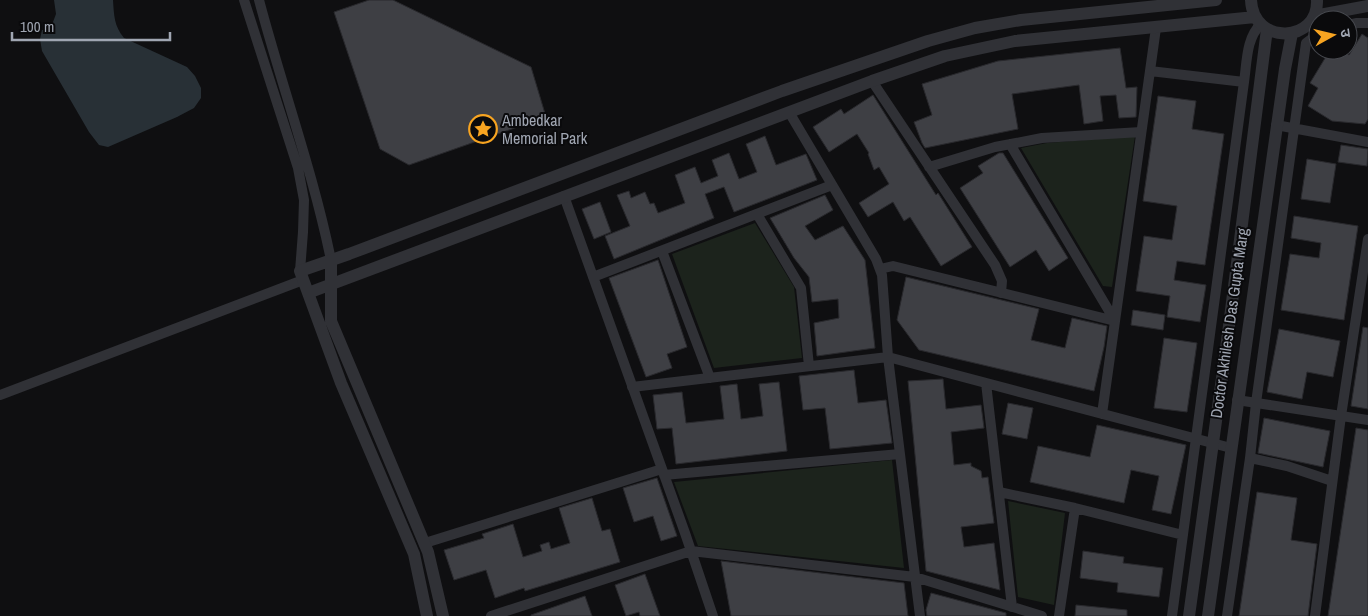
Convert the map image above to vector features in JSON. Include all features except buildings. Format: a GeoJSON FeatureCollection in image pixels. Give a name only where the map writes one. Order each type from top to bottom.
{"type":"FeatureCollection","features":[{"type":"Feature","properties":{"kind":"street"},"geometry":{"type":"LineString","coordinates":[[244,0],[298,168],[304,200],[301,275],[341,383],[414,554],[428,616]]}},
{"type":"Feature","properties":{"kind":"street"},"geometry":{"type":"LineString","coordinates":[[259,0],[317,200],[331,260],[331,321],[428,552],[443,616]]}},
{"type":"Feature","properties":{"kind":"street"},"geometry":{"type":"LineString","coordinates":[[0,394],[301,275],[331,260],[782,91],[928,41],[974,28],[1021,20],[1216,0]]}},
{"type":"Feature","properties":{"kind":"street"},"geometry":{"type":"LineString","coordinates":[[1251,0],[1252,7],[1261,23],[1280,34],[1301,30],[1308,24]]}},
{"type":"Feature","properties":{"kind":"street"},"geometry":{"type":"LineString","coordinates":[[1346,10],[1368,6]]}},
{"type":"Feature","properties":{"kind":"street"},"geometry":{"type":"LineString","coordinates":[[308,293],[872,81],[945,56],[1015,42],[1156,28],[1261,23]]}},
{"type":"Feature","properties":{"kind":"street"},"geometry":{"type":"LineString","coordinates":[[1172,616],[1244,82],[1251,39],[1254,30],[1261,23]]}},
{"type":"Feature","properties":{"kind":"street","name":"Doctor Akhilesh Das Gupta Marg"},"geometry":{"type":"LineString","coordinates":[[1189,616],[1213,444],[1261,23]]}},
{"type":"Feature","properties":{"kind":"street"},"geometry":{"type":"LineString","coordinates":[[1102,414],[1156,28]]}},
{"type":"Feature","properties":{"kind":"street","name":"Doctor Akhilesh Das Gupta Marg"},"geometry":{"type":"LineString","coordinates":[[1208,616],[1276,125],[1292,33]]}},
{"type":"Feature","properties":{"kind":"street"},"geometry":{"type":"LineString","coordinates":[[1227,616],[1306,43],[1308,42]]}},
{"type":"Feature","properties":{"kind":"street"},"geometry":{"type":"LineString","coordinates":[[1150,72],[1244,82]]}},
{"type":"Feature","properties":{"kind":"street"},"geometry":{"type":"LineString","coordinates":[[872,81],[995,266],[1002,281],[1001,293]]}},
{"type":"Feature","properties":{"kind":"street"},"geometry":{"type":"LineString","coordinates":[[789,112],[876,259],[882,275],[888,357],[920,616]]}},
{"type":"Feature","properties":{"kind":"street"},"geometry":{"type":"LineString","coordinates":[[1276,125],[1368,142]]}},
{"type":"Feature","properties":{"kind":"street"},"geometry":{"type":"LineString","coordinates":[[929,167],[1010,144],[1042,138],[1141,132]]}},
{"type":"Feature","properties":{"kind":"street"},"geometry":{"type":"LineString","coordinates":[[1010,144],[1115,321]]}},
{"type":"Feature","properties":{"kind":"street"},"geometry":{"type":"LineString","coordinates":[[593,277],[832,185]]}},
{"type":"Feature","properties":{"kind":"street"},"geometry":{"type":"LineString","coordinates":[[564,196],[713,616]]}},
{"type":"Feature","properties":{"kind":"street"},"geometry":{"type":"LineString","coordinates":[[757,214],[801,288],[809,366]]}},
{"type":"Feature","properties":{"kind":"street"},"geometry":{"type":"LineString","coordinates":[[1315,616],[1341,416],[1368,240]]}},
{"type":"Feature","properties":{"kind":"street"},"geometry":{"type":"LineString","coordinates":[[662,250],[710,378]]}},
{"type":"Feature","properties":{"kind":"street"},"geometry":{"type":"LineString","coordinates":[[880,269],[893,266],[1115,321]]}},
{"type":"Feature","properties":{"kind":"street"},"geometry":{"type":"LineString","coordinates":[[632,387],[888,357],[1231,448]]}},
{"type":"Feature","properties":{"kind":"street"},"geometry":{"type":"LineString","coordinates":[[986,383],[1012,607]]}},
{"type":"Feature","properties":{"kind":"street"},"geometry":{"type":"LineString","coordinates":[[1237,400],[1368,420]]}},
{"type":"Feature","properties":{"kind":"street"},"geometry":{"type":"LineString","coordinates":[[424,543],[663,472],[900,454]]}},
{"type":"Feature","properties":{"kind":"street"},"geometry":{"type":"LineString","coordinates":[[1250,458],[1287,466],[1332,481]]}},
{"type":"Feature","properties":{"kind":"street"},"geometry":{"type":"LineString","coordinates":[[999,492],[1075,508],[1183,535]]}},
{"type":"Feature","properties":{"kind":"street"},"geometry":{"type":"LineString","coordinates":[[1059,616],[1075,508]]}},
{"type":"Feature","properties":{"kind":"street"},"geometry":{"type":"LineString","coordinates":[[490,616],[691,551],[915,577],[1042,616]]}},
{"type":"Feature","properties":{"kind":"shaded area"},"geometry":{"type":"Polygon","coordinates":[[[54,0],[113,0],[116,25],[124,38],[187,67],[195,76],[201,88],[201,98],[194,108],[108,147],[99,145],[89,132],[42,51],[40,39],[42,30],[50,30],[56,14],[54,0]]]}},
{"type":"Feature","properties":{"kind":"shaded area"},"geometry":{"type":"Polygon","coordinates":[[[1135,136],[1112,287],[1103,286],[1021,148],[1047,143],[1135,136]]]}},
{"type":"Feature","properties":{"kind":"shaded area"},"geometry":{"type":"Polygon","coordinates":[[[755,223],[794,287],[802,358],[714,368],[672,254],[755,223]]]}},
{"type":"Feature","properties":{"kind":"shaded area"},"geometry":{"type":"Polygon","coordinates":[[[892,460],[904,568],[698,546],[674,482],[892,460]]]}},
{"type":"Feature","properties":{"kind":"shaded area"},"geometry":{"type":"Polygon","coordinates":[[[1008,501],[1065,513],[1054,605],[1018,597],[1008,501]]]}},
{"type":"Feature","properties":{"kind":"place","name":"Ambedkar Memorial Park"},"geometry":{"type":"Point","coordinates":[483,129]}}]}
